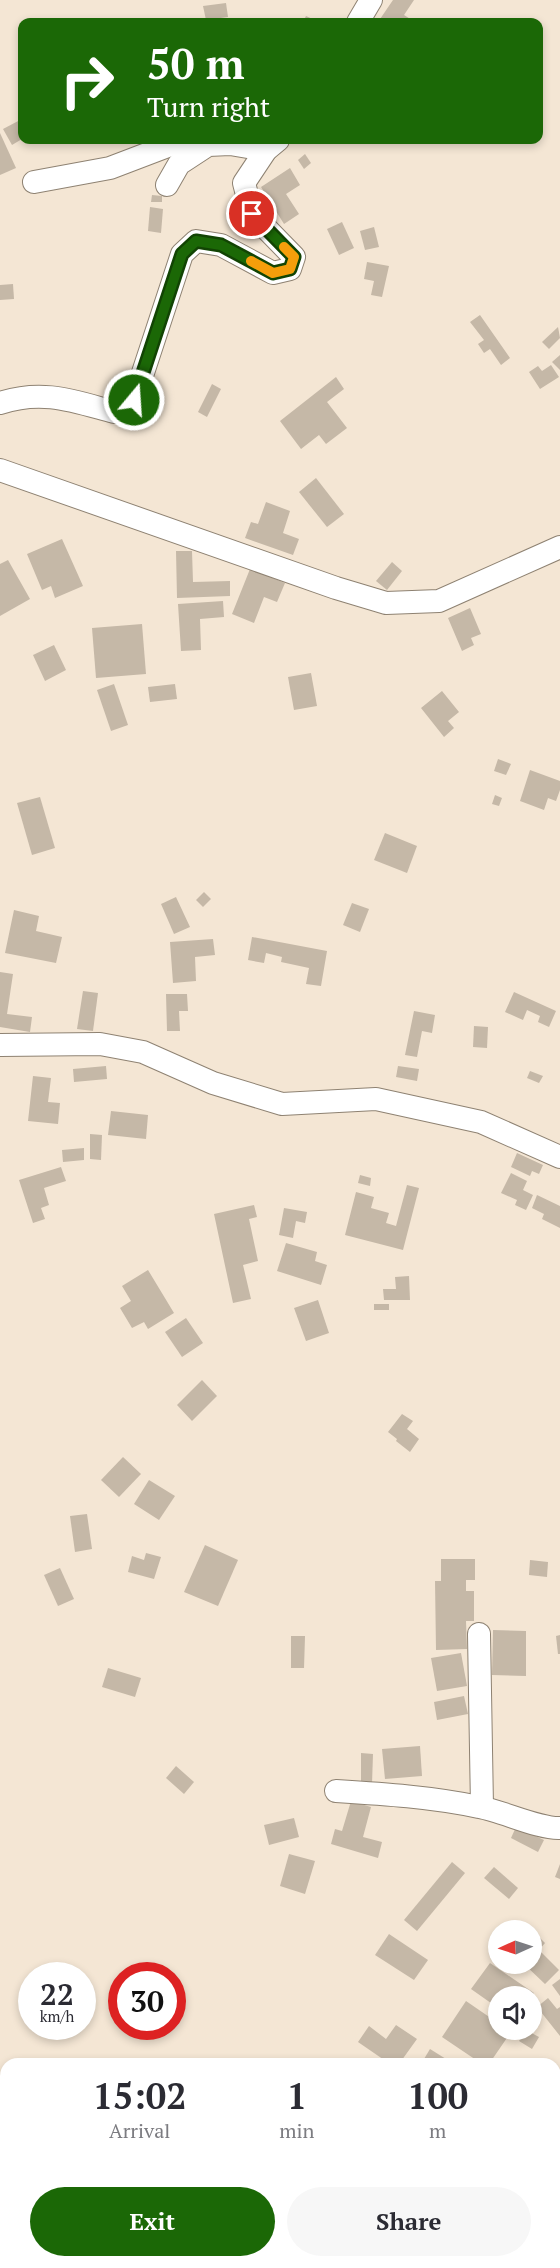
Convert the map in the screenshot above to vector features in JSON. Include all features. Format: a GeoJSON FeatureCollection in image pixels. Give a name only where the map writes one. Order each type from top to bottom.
{"type":"FeatureCollection","features":[{"type":"Feature","properties":{"kind":"street"},"geometry":{"type":"LineString","coordinates":[[360,18],[371,0]]}},
{"type":"Feature","properties":{"kind":"street"},"geometry":{"type":"LineString","coordinates":[[34,182],[110,168],[173,144],[272,145]]}},
{"type":"Feature","properties":{"kind":"street"},"geometry":{"type":"LineString","coordinates":[[167,186],[179,164],[208,145]]}},
{"type":"Feature","properties":{"kind":"street"},"geometry":{"type":"LineString","coordinates":[[0,403],[19,397],[56,396],[114,412],[134,400],[182,254],[196,241],[221,245],[273,273],[290,269],[294,257],[252,214],[244,183],[272,145]]}},
{"type":"Feature","properties":{"kind":"street"},"geometry":{"type":"LineString","coordinates":[[0,470],[336,588],[386,603],[440,601],[560,547]]}},
{"type":"Feature","properties":{"kind":"street"},"geometry":{"type":"LineString","coordinates":[[0,1045],[100,1044],[143,1052],[213,1083],[282,1104],[376,1099],[482,1122],[560,1157]]}},
{"type":"Feature","properties":{"kind":"street"},"geometry":{"type":"LineString","coordinates":[[479,1634],[482,1807]]}},
{"type":"Feature","properties":{"kind":"street"},"geometry":{"type":"LineString","coordinates":[[336,1791],[403,1795],[482,1807],[560,1828]]}},
{"type":"Feature","properties":{"kind":"building"},"geometry":{"type":"Polygon","coordinates":[[[393,0],[414,0],[404,15],[409,18],[381,18],[393,0]]]}},
{"type":"Feature","properties":{"kind":"building"},"geometry":{"type":"Polygon","coordinates":[[[226,3],[228,17],[206,18],[203,6],[226,3]]]}},
{"type":"Feature","properties":{"kind":"building"},"geometry":{"type":"Polygon","coordinates":[[[18,121],[18,141],[12,145],[3,129],[18,121]]]}},
{"type":"Feature","properties":{"kind":"building"},"geometry":{"type":"Polygon","coordinates":[[[0,133],[16,168],[0,175],[0,133]]]}},
{"type":"Feature","properties":{"kind":"building"},"geometry":{"type":"Polygon","coordinates":[[[305,154],[311,163],[304,169],[298,160],[305,154]]]}},
{"type":"Feature","properties":{"kind":"building"},"geometry":{"type":"Polygon","coordinates":[[[290,168],[300,185],[286,194],[299,214],[284,224],[261,187],[290,168]]]}},
{"type":"Feature","properties":{"kind":"building"},"geometry":{"type":"Polygon","coordinates":[[[152,195],[162,196],[162,202],[151,202],[152,195]]]}},
{"type":"Feature","properties":{"kind":"building"},"geometry":{"type":"Polygon","coordinates":[[[150,207],[163,209],[161,233],[148,231],[150,207]]]}},
{"type":"Feature","properties":{"kind":"building"},"geometry":{"type":"Polygon","coordinates":[[[342,222],[354,248],[339,255],[327,229],[342,222]]]}},
{"type":"Feature","properties":{"kind":"building"},"geometry":{"type":"Polygon","coordinates":[[[374,227],[379,247],[365,250],[360,231],[374,227]]]}},
{"type":"Feature","properties":{"kind":"building"},"geometry":{"type":"Polygon","coordinates":[[[367,262],[389,266],[382,297],[371,295],[374,281],[364,279],[367,262]]]}},
{"type":"Feature","properties":{"kind":"building"},"geometry":{"type":"Polygon","coordinates":[[[13,284],[14,299],[0,300],[0,285],[13,284]]]}},
{"type":"Feature","properties":{"kind":"building"},"geometry":{"type":"Polygon","coordinates":[[[480,315],[510,358],[501,365],[490,349],[484,353],[478,344],[484,340],[470,322],[480,315]]]}},
{"type":"Feature","properties":{"kind":"building"},"geometry":{"type":"Polygon","coordinates":[[[558,327],[560,338],[549,349],[542,342],[558,327]]]}},
{"type":"Feature","properties":{"kind":"building"},"geometry":{"type":"Polygon","coordinates":[[[560,355],[560,370],[552,362],[560,355]]]}},
{"type":"Feature","properties":{"kind":"building"},"geometry":{"type":"Polygon","coordinates":[[[551,365],[559,377],[540,389],[529,372],[538,366],[542,371],[551,365]]]}},
{"type":"Feature","properties":{"kind":"building"},"geometry":{"type":"Polygon","coordinates":[[[336,377],[344,389],[327,402],[347,428],[326,444],[319,435],[301,449],[280,421],[336,377]]]}},
{"type":"Feature","properties":{"kind":"building"},"geometry":{"type":"Polygon","coordinates":[[[212,384],[221,389],[207,417],[198,412],[212,384]]]}},
{"type":"Feature","properties":{"kind":"building"},"geometry":{"type":"Polygon","coordinates":[[[316,478],[344,514],[327,527],[299,492],[316,478]]]}},
{"type":"Feature","properties":{"kind":"building"},"geometry":{"type":"Polygon","coordinates":[[[266,502],[290,511],[283,533],[299,539],[293,555],[245,538],[251,522],[258,524],[266,502]]]}},
{"type":"Feature","properties":{"kind":"building"},"geometry":{"type":"Polygon","coordinates":[[[62,539],[83,586],[55,598],[51,586],[42,590],[27,554],[62,539]]]}},
{"type":"Feature","properties":{"kind":"building"},"geometry":{"type":"Polygon","coordinates":[[[176,551],[192,551],[193,582],[230,581],[230,596],[177,598],[176,551]]]}},
{"type":"Feature","properties":{"kind":"building"},"geometry":{"type":"Polygon","coordinates":[[[8,560],[30,599],[0,616],[0,564],[8,560]]]}},
{"type":"Feature","properties":{"kind":"building"},"geometry":{"type":"Polygon","coordinates":[[[392,562],[402,571],[387,590],[376,581],[392,562]]]}},
{"type":"Feature","properties":{"kind":"building"},"geometry":{"type":"Polygon","coordinates":[[[250,569],[285,583],[277,602],[264,597],[254,623],[232,614],[250,569]]]}},
{"type":"Feature","properties":{"kind":"building"},"geometry":{"type":"Polygon","coordinates":[[[223,601],[224,617],[200,619],[201,650],[181,651],[178,604],[223,601]]]}},
{"type":"Feature","properties":{"kind":"building"},"geometry":{"type":"Polygon","coordinates":[[[470,608],[481,634],[471,638],[474,645],[462,651],[448,618],[470,608]]]}},
{"type":"Feature","properties":{"kind":"building"},"geometry":{"type":"Polygon","coordinates":[[[142,624],[146,674],[96,678],[92,628],[142,624]]]}},
{"type":"Feature","properties":{"kind":"building"},"geometry":{"type":"Polygon","coordinates":[[[54,645],[66,670],[45,681],[33,655],[54,645]]]}},
{"type":"Feature","properties":{"kind":"building"},"geometry":{"type":"Polygon","coordinates":[[[311,673],[317,706],[294,710],[288,677],[311,673]]]}},
{"type":"Feature","properties":{"kind":"building"},"geometry":{"type":"Polygon","coordinates":[[[114,684],[128,725],[111,731],[97,690],[114,684]]]}},
{"type":"Feature","properties":{"kind":"building"},"geometry":{"type":"Polygon","coordinates":[[[175,684],[177,699],[150,702],[148,687],[175,684]]]}},
{"type":"Feature","properties":{"kind":"building"},"geometry":{"type":"Polygon","coordinates":[[[442,691],[459,712],[448,721],[454,728],[444,737],[421,708],[442,691]]]}},
{"type":"Feature","properties":{"kind":"building"},"geometry":{"type":"Polygon","coordinates":[[[498,759],[511,764],[506,775],[494,771],[498,759]]]}},
{"type":"Feature","properties":{"kind":"building"},"geometry":{"type":"Polygon","coordinates":[[[530,770],[560,781],[556,801],[548,798],[544,810],[520,801],[530,770]]]}},
{"type":"Feature","properties":{"kind":"building"},"geometry":{"type":"Polygon","coordinates":[[[495,795],[502,798],[499,806],[492,804],[495,795]]]}},
{"type":"Feature","properties":{"kind":"building"},"geometry":{"type":"Polygon","coordinates":[[[40,797],[55,848],[32,855],[17,803],[40,797]]]}},
{"type":"Feature","properties":{"kind":"building"},"geometry":{"type":"Polygon","coordinates":[[[385,833],[417,846],[407,873],[374,860],[385,833]]]}},
{"type":"Feature","properties":{"kind":"building"},"geometry":{"type":"Polygon","coordinates":[[[204,892],[211,899],[203,907],[196,900],[204,892]]]}},
{"type":"Feature","properties":{"kind":"building"},"geometry":{"type":"Polygon","coordinates":[[[176,897],[190,927],[174,934],[161,904],[176,897]]]}},
{"type":"Feature","properties":{"kind":"building"},"geometry":{"type":"Polygon","coordinates":[[[352,903],[369,909],[360,932],[343,925],[352,903]]]}},
{"type":"Feature","properties":{"kind":"building"},"geometry":{"type":"Polygon","coordinates":[[[14,910],[39,916],[36,931],[62,937],[56,963],[5,953],[14,910]]]}},
{"type":"Feature","properties":{"kind":"building"},"geometry":{"type":"Polygon","coordinates":[[[252,937],[327,951],[321,986],[306,984],[309,968],[281,962],[282,957],[266,953],[264,963],[248,960],[252,937]]]}},
{"type":"Feature","properties":{"kind":"building"},"geometry":{"type":"Polygon","coordinates":[[[213,939],[215,955],[195,957],[196,981],[173,983],[170,942],[213,939]]]}},
{"type":"Feature","properties":{"kind":"building"},"geometry":{"type":"Polygon","coordinates":[[[0,972],[13,974],[7,1014],[32,1017],[30,1032],[0,1027],[0,972]]]}},
{"type":"Feature","properties":{"kind":"building"},"geometry":{"type":"Polygon","coordinates":[[[83,991],[98,993],[93,1031],[77,1029],[83,991]]]}},
{"type":"Feature","properties":{"kind":"building"},"geometry":{"type":"Polygon","coordinates":[[[514,992],[556,1011],[549,1027],[538,1022],[540,1016],[527,1010],[523,1020],[505,1012],[514,992]]]}},
{"type":"Feature","properties":{"kind":"building"},"geometry":{"type":"Polygon","coordinates":[[[166,994],[187,994],[188,1011],[179,1011],[180,1031],[167,1031],[166,994]]]}},
{"type":"Feature","properties":{"kind":"building"},"geometry":{"type":"Polygon","coordinates":[[[414,1011],[435,1015],[432,1033],[422,1031],[417,1057],[405,1055],[414,1011]]]}},
{"type":"Feature","properties":{"kind":"building"},"geometry":{"type":"Polygon","coordinates":[[[474,1026],[488,1027],[487,1048],[473,1047],[474,1026]]]}},
{"type":"Feature","properties":{"kind":"building"},"geometry":{"type":"Polygon","coordinates":[[[106,1066],[107,1079],[74,1082],[73,1069],[106,1066]]]}},
{"type":"Feature","properties":{"kind":"building"},"geometry":{"type":"Polygon","coordinates":[[[398,1066],[419,1069],[417,1081],[396,1077],[398,1066]]]}},
{"type":"Feature","properties":{"kind":"building"},"geometry":{"type":"Polygon","coordinates":[[[530,1071],[543,1076],[539,1083],[527,1078],[530,1071]]]}},
{"type":"Feature","properties":{"kind":"building"},"geometry":{"type":"Polygon","coordinates":[[[33,1076],[51,1078],[48,1102],[60,1103],[58,1124],[28,1121],[33,1076]]]}},
{"type":"Feature","properties":{"kind":"building"},"geometry":{"type":"Polygon","coordinates":[[[111,1111],[148,1115],[146,1139],[108,1135],[111,1111]]]}},
{"type":"Feature","properties":{"kind":"building"},"geometry":{"type":"Polygon","coordinates":[[[90,1134],[102,1135],[101,1160],[90,1159],[90,1134]]]}},
{"type":"Feature","properties":{"kind":"building"},"geometry":{"type":"Polygon","coordinates":[[[84,1148],[84,1160],[63,1162],[62,1150],[84,1148]]]}},
{"type":"Feature","properties":{"kind":"building"},"geometry":{"type":"Polygon","coordinates":[[[517,1153],[543,1165],[539,1174],[532,1171],[530,1176],[511,1167],[517,1153]]]}},
{"type":"Feature","properties":{"kind":"building"},"geometry":{"type":"Polygon","coordinates":[[[61,1167],[66,1181],[44,1188],[49,1205],[41,1208],[45,1219],[33,1223],[19,1180],[61,1167]]]}},
{"type":"Feature","properties":{"kind":"building"},"geometry":{"type":"Polygon","coordinates":[[[511,1173],[527,1181],[523,1190],[533,1195],[526,1210],[515,1205],[517,1200],[501,1193],[511,1173]]]}},
{"type":"Feature","properties":{"kind":"building"},"geometry":{"type":"Polygon","coordinates":[[[360,1175],[371,1178],[370,1186],[358,1183],[360,1175]]]}},
{"type":"Feature","properties":{"kind":"building"},"geometry":{"type":"Polygon","coordinates":[[[407,1185],[419,1188],[403,1250],[345,1235],[356,1192],[374,1197],[371,1208],[389,1213],[386,1223],[396,1226],[407,1185]]]}},
{"type":"Feature","properties":{"kind":"building"},"geometry":{"type":"Polygon","coordinates":[[[537,1195],[560,1206],[560,1228],[542,1219],[544,1214],[532,1208],[537,1195]]]}},
{"type":"Feature","properties":{"kind":"building"},"geometry":{"type":"Polygon","coordinates":[[[254,1205],[257,1217],[249,1219],[258,1261],[243,1265],[251,1299],[233,1303],[214,1214],[254,1205]]]}},
{"type":"Feature","properties":{"kind":"building"},"geometry":{"type":"Polygon","coordinates":[[[284,1208],[307,1212],[305,1223],[296,1221],[293,1238],[279,1235],[284,1208]]]}},
{"type":"Feature","properties":{"kind":"building"},"geometry":{"type":"Polygon","coordinates":[[[286,1243],[317,1252],[315,1261],[327,1265],[321,1285],[277,1271],[286,1243]]]}},
{"type":"Feature","properties":{"kind":"building"},"geometry":{"type":"Polygon","coordinates":[[[148,1270],[174,1313],[148,1329],[144,1322],[132,1328],[120,1308],[131,1301],[122,1286],[148,1270]]]}},
{"type":"Feature","properties":{"kind":"building"},"geometry":{"type":"Polygon","coordinates":[[[409,1276],[410,1300],[384,1300],[383,1289],[396,1289],[395,1277],[409,1276]]]}},
{"type":"Feature","properties":{"kind":"building"},"geometry":{"type":"Polygon","coordinates":[[[318,1300],[329,1333],[306,1341],[294,1308],[318,1300]]]}},
{"type":"Feature","properties":{"kind":"building"},"geometry":{"type":"Polygon","coordinates":[[[374,1304],[389,1304],[389,1310],[374,1310],[374,1304]]]}},
{"type":"Feature","properties":{"kind":"building"},"geometry":{"type":"Polygon","coordinates":[[[186,1318],[203,1343],[182,1357],[165,1332],[186,1318]]]}},
{"type":"Feature","properties":{"kind":"building"},"geometry":{"type":"Polygon","coordinates":[[[202,1380],[217,1396],[192,1421],[177,1405],[202,1380]]]}},
{"type":"Feature","properties":{"kind":"building"},"geometry":{"type":"Polygon","coordinates":[[[402,1414],[413,1421],[407,1429],[419,1439],[410,1452],[388,1432],[402,1414]]]}},
{"type":"Feature","properties":{"kind":"building"},"geometry":{"type":"Polygon","coordinates":[[[123,1457],[141,1474],[119,1497],[101,1480],[123,1457]]]}},
{"type":"Feature","properties":{"kind":"building"},"geometry":{"type":"Polygon","coordinates":[[[149,1480],[175,1496],[159,1520],[134,1504],[149,1480]]]}},
{"type":"Feature","properties":{"kind":"building"},"geometry":{"type":"Polygon","coordinates":[[[87,1514],[92,1549],[75,1552],[70,1516],[87,1514]]]}},
{"type":"Feature","properties":{"kind":"building"},"geometry":{"type":"Polygon","coordinates":[[[205,1545],[238,1560],[218,1606],[184,1592],[205,1545]]]}},
{"type":"Feature","properties":{"kind":"building"},"geometry":{"type":"Polygon","coordinates":[[[146,1553],[161,1557],[154,1579],[128,1572],[132,1556],[144,1560],[146,1553]]]}},
{"type":"Feature","properties":{"kind":"building"},"geometry":{"type":"Polygon","coordinates":[[[441,1559],[475,1559],[475,1580],[466,1580],[466,1591],[474,1591],[474,1621],[466,1621],[467,1649],[436,1650],[435,1581],[441,1581],[441,1559]]]}},
{"type":"Feature","properties":{"kind":"building"},"geometry":{"type":"Polygon","coordinates":[[[530,1560],[548,1562],[547,1577],[529,1575],[530,1560]]]}},
{"type":"Feature","properties":{"kind":"building"},"geometry":{"type":"Polygon","coordinates":[[[60,1568],[74,1599],[58,1606],[44,1575],[60,1568]]]}},
{"type":"Feature","properties":{"kind":"building"},"geometry":{"type":"Polygon","coordinates":[[[493,1630],[526,1631],[526,1676],[492,1675],[493,1630]]]}},
{"type":"Feature","properties":{"kind":"building"},"geometry":{"type":"Polygon","coordinates":[[[560,1635],[560,1654],[558,1654],[556,1636],[560,1635]]]}},
{"type":"Feature","properties":{"kind":"building"},"geometry":{"type":"Polygon","coordinates":[[[291,1636],[305,1636],[304,1668],[291,1668],[291,1636]]]}},
{"type":"Feature","properties":{"kind":"building"},"geometry":{"type":"Polygon","coordinates":[[[461,1653],[467,1686],[437,1691],[431,1658],[461,1653]]]}},
{"type":"Feature","properties":{"kind":"building"},"geometry":{"type":"Polygon","coordinates":[[[108,1668],[141,1678],[135,1697],[102,1687],[108,1668]]]}},
{"type":"Feature","properties":{"kind":"building"},"geometry":{"type":"Polygon","coordinates":[[[464,1696],[468,1714],[437,1720],[434,1702],[464,1696]]]}},
{"type":"Feature","properties":{"kind":"building"},"geometry":{"type":"Polygon","coordinates":[[[420,1746],[422,1776],[385,1779],[382,1749],[420,1746]]]}},
{"type":"Feature","properties":{"kind":"building"},"geometry":{"type":"Polygon","coordinates":[[[361,1753],[373,1754],[372,1784],[361,1784],[361,1753]]]}},
{"type":"Feature","properties":{"kind":"building"},"geometry":{"type":"Polygon","coordinates":[[[176,1766],[194,1782],[184,1794],[166,1778],[176,1766]]]}},
{"type":"Feature","properties":{"kind":"building"},"geometry":{"type":"Polygon","coordinates":[[[351,1801],[371,1807],[363,1837],[382,1842],[378,1858],[331,1844],[335,1829],[342,1831],[351,1801]]]}},
{"type":"Feature","properties":{"kind":"building"},"geometry":{"type":"Polygon","coordinates":[[[294,1818],[299,1837],[269,1845],[264,1825],[294,1818]]]}},
{"type":"Feature","properties":{"kind":"building"},"geometry":{"type":"Polygon","coordinates":[[[516,1827],[544,1840],[538,1852],[511,1838],[516,1827]]]}},
{"type":"Feature","properties":{"kind":"building"},"geometry":{"type":"Polygon","coordinates":[[[289,1854],[315,1861],[305,1894],[280,1886],[289,1854]]]}},
{"type":"Feature","properties":{"kind":"building"},"geometry":{"type":"Polygon","coordinates":[[[452,1862],[465,1873],[417,1931],[404,1920],[452,1862]]]}},
{"type":"Feature","properties":{"kind":"building"},"geometry":{"type":"Polygon","coordinates":[[[560,1864],[560,1879],[555,1877],[560,1864]]]}},
{"type":"Feature","properties":{"kind":"building"},"geometry":{"type":"Polygon","coordinates":[[[494,1867],[518,1888],[509,1899],[484,1878],[494,1867]]]}},
{"type":"Feature","properties":{"kind":"building"},"geometry":{"type":"Polygon","coordinates":[[[389,1934],[428,1960],[414,1980],[375,1955],[389,1934]]]}},
{"type":"Feature","properties":{"kind":"building"},"geometry":{"type":"Polygon","coordinates":[[[542,1953],[559,1970],[545,1984],[534,1974],[542,1974],[542,1953]]]}},
{"type":"Feature","properties":{"kind":"building"},"geometry":{"type":"Polygon","coordinates":[[[488,1966],[488,1974],[506,1974],[524,1986],[488,1986],[488,2001],[471,1989],[488,1966]]]}},
{"type":"Feature","properties":{"kind":"building"},"geometry":{"type":"Polygon","coordinates":[[[560,1979],[560,1996],[552,1985],[560,1979]]]}},
{"type":"Feature","properties":{"kind":"building"},"geometry":{"type":"Polygon","coordinates":[[[548,1998],[557,2009],[560,2007],[560,2036],[542,2013],[542,2003],[548,1998]]]}},
{"type":"Feature","properties":{"kind":"building"},"geometry":{"type":"Polygon","coordinates":[[[466,2001],[488,2016],[488,2040],[506,2040],[493,2058],[473,2058],[442,2037],[466,2001]]]}},
{"type":"Feature","properties":{"kind":"building"},"geometry":{"type":"Polygon","coordinates":[[[396,2025],[417,2039],[403,2058],[381,2058],[358,2042],[369,2026],[386,2039],[396,2025]]]}},
{"type":"Feature","properties":{"kind":"building"},"geometry":{"type":"Polygon","coordinates":[[[520,2040],[537,2040],[532,2049],[520,2040]]]}},
{"type":"Feature","properties":{"kind":"building"},"geometry":{"type":"Polygon","coordinates":[[[430,2049],[444,2058],[425,2058],[430,2049]]]}},
{"type":"Feature","properties":{"kind":"slow traffic"},"geometry":{"type":"LineString","coordinates":[[251,261],[273,273],[290,269],[294,257],[284,247]]}},
{"type":"Feature","properties":{"kind":"route"},"geometry":{"type":"LineString","coordinates":[[134,400],[182,254],[196,241],[221,245],[273,273],[290,269],[294,257],[252,214]]}}]}
